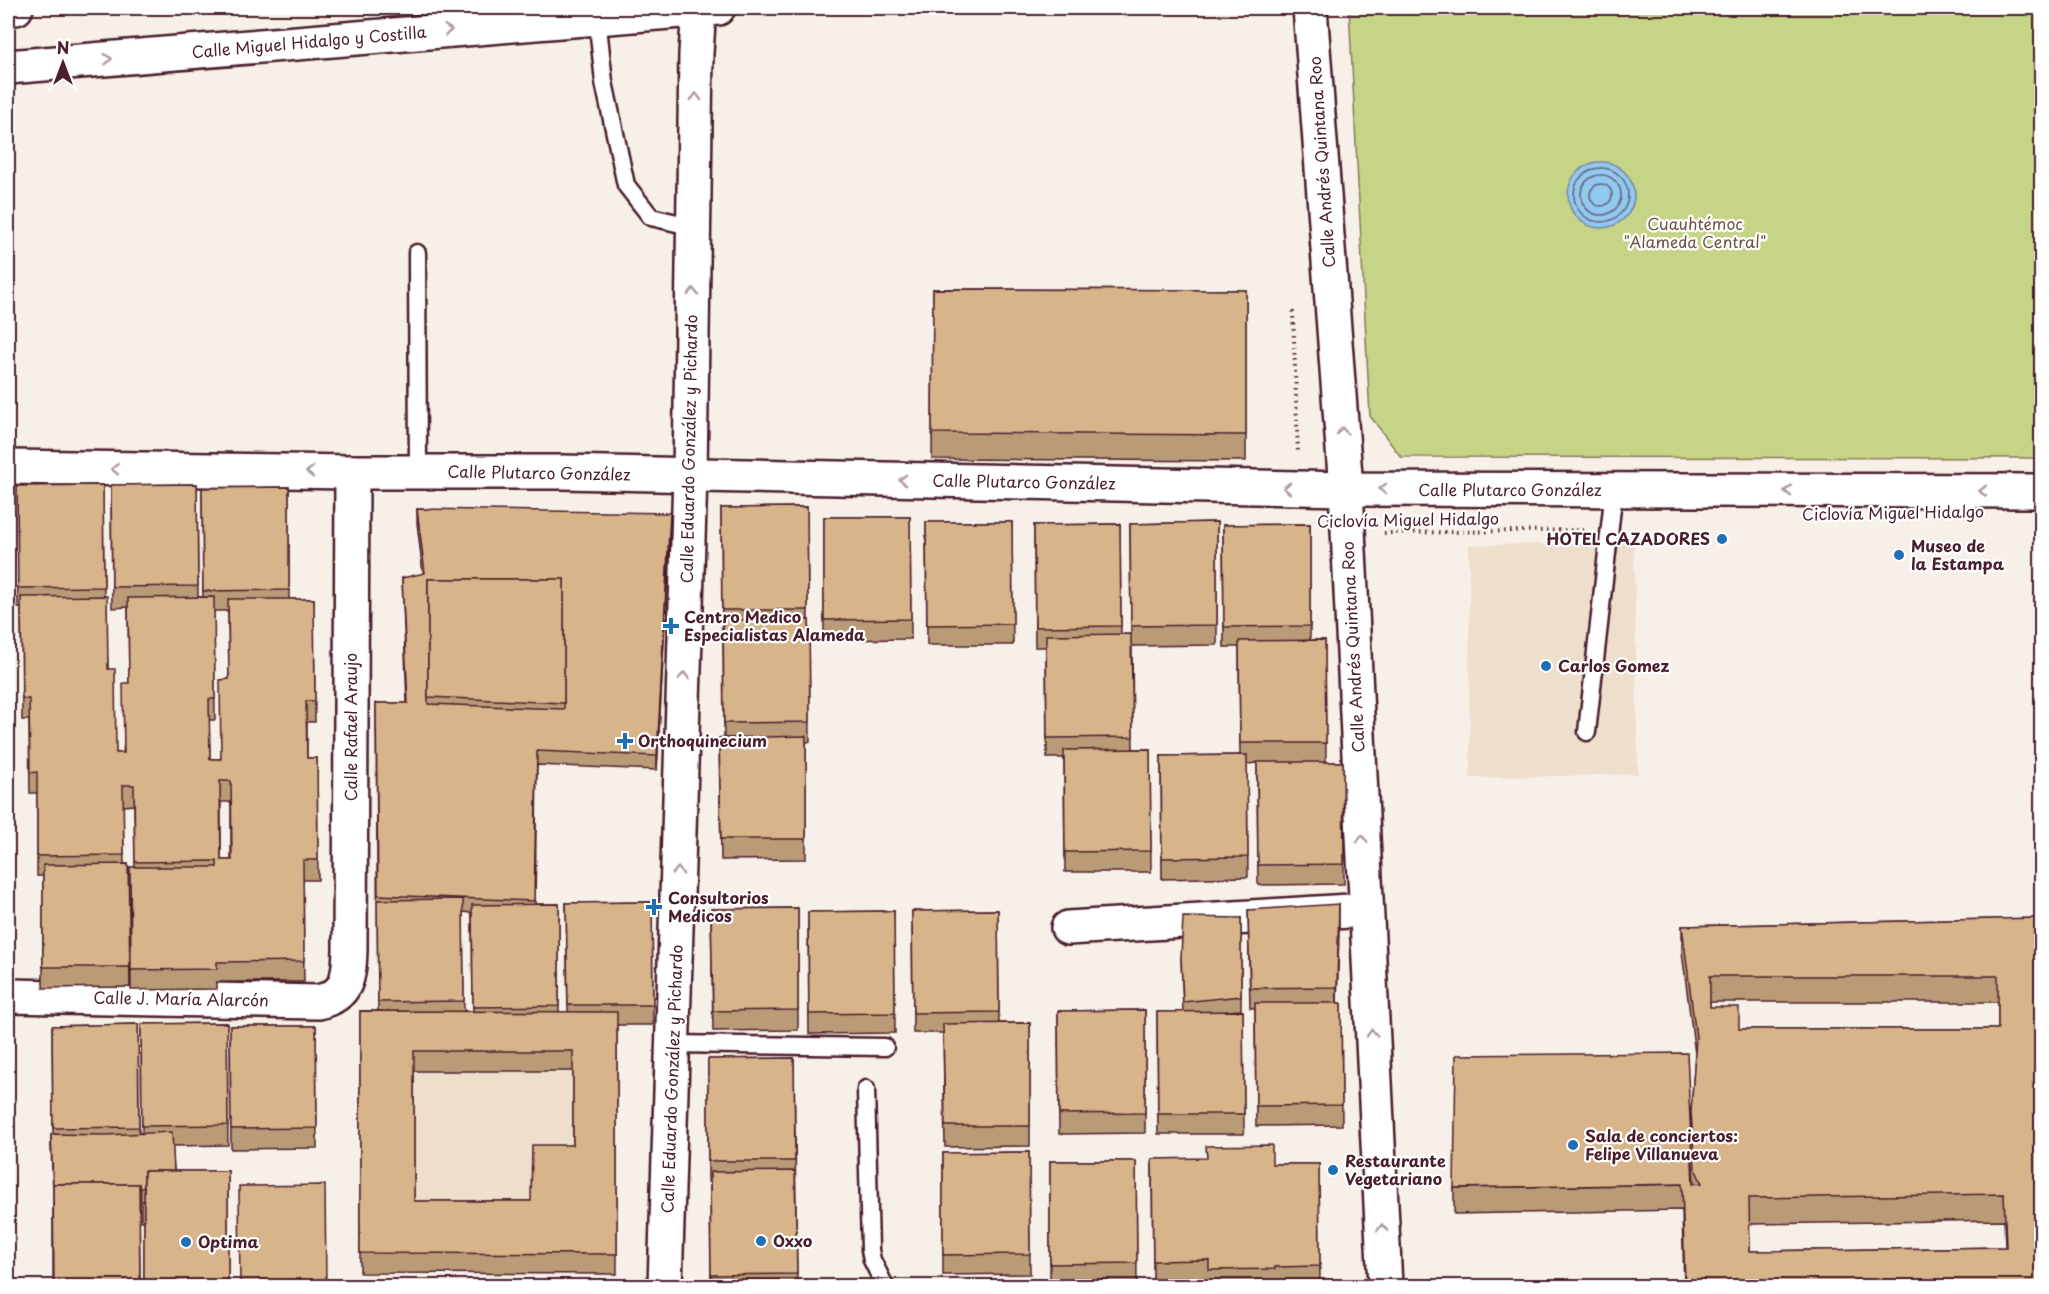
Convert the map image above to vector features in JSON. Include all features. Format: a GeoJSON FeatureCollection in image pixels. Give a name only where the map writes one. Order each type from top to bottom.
{"type":"FeatureCollection","features":[{"type":"Feature","properties":{"kind":"street"},"geometry":{"type":"LineString","coordinates":[[8,8],[16,8]]}},
{"type":"Feature","properties":{"kind":"street","name":"Calle Miguel Hidalgo y Costilla"},"geometry":{"type":"LineString","coordinates":[[8,67],[705,8]]}},
{"type":"Feature","properties":{"kind":"street","name":"Calle Eduardo González y Pichardo"},"geometry":{"type":"LineString","coordinates":[[665,1287],[690,475],[694,227],[705,8]]}},
{"type":"Feature","properties":{"kind":"street","name":"Calle Andrés Quintana Roo"},"geometry":{"type":"LineString","coordinates":[[1310,8],[1346,489],[1385,1287]]}},
{"type":"Feature","properties":{"kind":"street","name":"Calle Plutarco González"},"geometry":{"type":"LineString","coordinates":[[8,467],[352,472],[562,472],[1346,489],[2042,491]]}},
{"type":"Feature","properties":{"kind":"street","name":"Calle Rafael Araujo"},"geometry":{"type":"LineString","coordinates":[[346,982],[350,950],[352,472]]}},
{"type":"Feature","properties":{"kind":"street"},"geometry":{"type":"LineString","coordinates":[[1068,928],[1366,910]]}},
{"type":"Feature","properties":{"kind":"street","name":"Calle J. María Alarcón"},"geometry":{"type":"LineString","coordinates":[[8,996],[318,1002],[328,1000],[339,993],[346,982]]}},
{"type":"Feature","properties":{"kind":"lane"},"geometry":{"type":"LineString","coordinates":[[597,17],[604,82],[626,185],[651,217],[694,227]]}},
{"type":"Feature","properties":{"kind":"lane"},"geometry":{"type":"LineString","coordinates":[[417,253],[418,472]]}},
{"type":"Feature","properties":{"kind":"lane"},"geometry":{"type":"LineString","coordinates":[[1587,732],[1614,490]]}},
{"type":"Feature","properties":{"kind":"lane"},"geometry":{"type":"LineString","coordinates":[[673,1044],[885,1047]]}},
{"type":"Feature","properties":{"kind":"lane"},"geometry":{"type":"LineString","coordinates":[[866,1089],[870,1250],[872,1260],[885,1287]]}},
{"type":"Feature","properties":{"kind":"path"},"geometry":{"type":"LineString","coordinates":[[1293,300],[1299,488]]}},
{"type":"Feature","properties":{"kind":"path","name":"Ciclovía Miguel Hidalgo"},"geometry":{"type":"LineString","coordinates":[[1348,533],[1611,529]]}},
{"type":"Feature","properties":{"kind":"shaded area"},"geometry":{"type":"Polygon","coordinates":[[[1634,543],[1638,774],[1470,778],[1469,545],[1634,543]]]}},
{"type":"Feature","properties":{"kind":"shaded area"},"geometry":{"type":"Polygon","coordinates":[[[360,1031],[617,1032],[617,1274],[360,1273],[360,1031]]]}},
{"type":"Feature","properties":{"kind":"green space","name":"Cuauhtémoc \"Alameda Central\""},"geometry":{"type":"Polygon","coordinates":[[[1349,8],[2041,8],[2041,458],[1401,457],[1370,416],[1349,8]]]}},
{"type":"Feature","properties":{"kind":"water"},"geometry":{"type":"Polygon","coordinates":[[[1595,162],[1607,162],[1619,167],[1629,177],[1634,195],[1632,208],[1619,223],[1607,228],[1595,228],[1583,223],[1573,213],[1568,201],[1568,189],[1573,177],[1583,167],[1595,162]]]}},
{"type":"Feature","properties":{"kind":"building"},"geometry":{"type":"Polygon","coordinates":[[[933,289],[1246,290],[1246,435],[932,433],[933,289]]]}},
{"type":"Feature","properties":{"kind":"building"},"geometry":{"type":"Polygon","coordinates":[[[197,484],[198,586],[112,587],[111,485],[197,484]]]}},
{"type":"Feature","properties":{"kind":"building"},"geometry":{"type":"Polygon","coordinates":[[[103,485],[104,587],[18,588],[17,486],[103,485]]]}},
{"type":"Feature","properties":{"kind":"building"},"geometry":{"type":"Polygon","coordinates":[[[289,487],[289,590],[203,591],[202,488],[289,487]]]}},
{"type":"Feature","properties":{"kind":"building"},"geometry":{"type":"Polygon","coordinates":[[[807,507],[808,610],[722,610],[721,508],[807,507]]]}},
{"type":"Feature","properties":{"kind":"building"},"geometry":{"type":"Polygon","coordinates":[[[417,509],[670,513],[657,756],[537,751],[534,901],[378,895],[376,703],[408,703],[402,578],[425,573],[417,509]],[[428,579],[428,704],[564,709],[564,579],[428,579]]]}},
{"type":"Feature","properties":{"kind":"building"},"geometry":{"type":"Polygon","coordinates":[[[824,517],[910,517],[911,619],[824,620],[824,517]]]}},
{"type":"Feature","properties":{"kind":"building"},"geometry":{"type":"Polygon","coordinates":[[[926,522],[1012,522],[1013,624],[927,625],[926,522]]]}},
{"type":"Feature","properties":{"kind":"building"},"geometry":{"type":"Polygon","coordinates":[[[1217,522],[1217,625],[1131,626],[1130,524],[1217,522]]]}},
{"type":"Feature","properties":{"kind":"building"},"geometry":{"type":"Polygon","coordinates":[[[1120,524],[1121,626],[1035,627],[1034,525],[1120,524]]]}},
{"type":"Feature","properties":{"kind":"building"},"geometry":{"type":"Polygon","coordinates":[[[1310,524],[1310,626],[1224,627],[1223,525],[1310,524]]]}},
{"type":"Feature","properties":{"kind":"building"},"geometry":{"type":"Polygon","coordinates":[[[428,579],[564,579],[564,703],[428,697],[428,579]]]}},
{"type":"Feature","properties":{"kind":"building"},"geometry":{"type":"Polygon","coordinates":[[[107,596],[108,669],[115,669],[116,753],[124,753],[123,683],[129,683],[128,598],[214,597],[215,699],[209,699],[210,759],[221,759],[220,680],[229,679],[228,599],[314,599],[315,701],[306,701],[307,758],[317,758],[318,860],[303,860],[304,961],[217,962],[217,969],[131,970],[130,867],[217,867],[217,861],[135,862],[134,785],[123,785],[124,855],[37,856],[37,772],[30,773],[29,699],[22,699],[21,597],[107,596]],[[220,781],[221,860],[232,860],[231,781],[220,781]]]}},
{"type":"Feature","properties":{"kind":"building"},"geometry":{"type":"Polygon","coordinates":[[[723,620],[809,620],[810,722],[724,723],[723,620]]]}},
{"type":"Feature","properties":{"kind":"building"},"geometry":{"type":"Polygon","coordinates":[[[1131,634],[1133,737],[1047,738],[1046,635],[1131,634]]]}},
{"type":"Feature","properties":{"kind":"building"},"geometry":{"type":"Polygon","coordinates":[[[1325,640],[1326,743],[1240,743],[1239,641],[1325,640]]]}},
{"type":"Feature","properties":{"kind":"building"},"geometry":{"type":"Polygon","coordinates":[[[806,736],[806,839],[721,839],[719,738],[806,736]]]}},
{"type":"Feature","properties":{"kind":"building"},"geometry":{"type":"Polygon","coordinates":[[[1150,749],[1151,851],[1065,852],[1064,750],[1150,749]]]}},
{"type":"Feature","properties":{"kind":"building"},"geometry":{"type":"Polygon","coordinates":[[[1247,755],[1248,857],[1162,858],[1161,756],[1247,755]]]}},
{"type":"Feature","properties":{"kind":"building"},"geometry":{"type":"Polygon","coordinates":[[[1257,762],[1343,762],[1344,864],[1258,865],[1257,762]]]}},
{"type":"Feature","properties":{"kind":"building"},"geometry":{"type":"Polygon","coordinates":[[[128,864],[130,967],[43,967],[43,865],[128,864]]]}},
{"type":"Feature","properties":{"kind":"building"},"geometry":{"type":"Polygon","coordinates":[[[463,899],[464,1001],[378,1002],[377,900],[463,899]]]}},
{"type":"Feature","properties":{"kind":"building"},"geometry":{"type":"Polygon","coordinates":[[[652,902],[653,1005],[568,1005],[566,903],[652,902]]]}},
{"type":"Feature","properties":{"kind":"building"},"geometry":{"type":"Polygon","coordinates":[[[559,904],[559,1006],[473,1007],[472,905],[559,904]]]}},
{"type":"Feature","properties":{"kind":"building"},"geometry":{"type":"Polygon","coordinates":[[[1339,904],[1337,987],[1250,988],[1248,910],[1339,904]]]}},
{"type":"Feature","properties":{"kind":"building"},"geometry":{"type":"Polygon","coordinates":[[[798,908],[798,1010],[713,1011],[711,909],[798,908]]]}},
{"type":"Feature","properties":{"kind":"building"},"geometry":{"type":"Polygon","coordinates":[[[998,910],[999,1012],[913,1013],[912,911],[998,910]]]}},
{"type":"Feature","properties":{"kind":"building"},"geometry":{"type":"Polygon","coordinates":[[[894,911],[895,1013],[809,1014],[808,912],[894,911]]]}},
{"type":"Feature","properties":{"kind":"building"},"geometry":{"type":"Polygon","coordinates":[[[1183,917],[1241,918],[1241,996],[1183,1002],[1181,957],[1183,917]]]}},
{"type":"Feature","properties":{"kind":"building"},"geometry":{"type":"Polygon","coordinates":[[[2042,918],[2042,1287],[1685,1287],[1682,1184],[1454,1188],[1456,1055],[1687,1053],[1693,1184],[1702,1183],[1695,1169],[1691,1112],[1696,1037],[1682,926],[2042,918]],[[1710,976],[1710,1007],[1739,1007],[1739,1029],[1998,1029],[1998,976],[1710,976]],[[2004,1194],[1749,1198],[1750,1251],[2006,1247],[2004,1194]]]}},
{"type":"Feature","properties":{"kind":"building"},"geometry":{"type":"Polygon","coordinates":[[[1255,1003],[1341,1003],[1342,1105],[1256,1106],[1255,1003]]]}},
{"type":"Feature","properties":{"kind":"building"},"geometry":{"type":"Polygon","coordinates":[[[1145,1010],[1145,1113],[1059,1114],[1058,1011],[1145,1010]]]}},
{"type":"Feature","properties":{"kind":"building"},"geometry":{"type":"Polygon","coordinates":[[[360,1011],[617,1012],[617,1254],[360,1253],[360,1011]],[[414,1051],[414,1201],[531,1201],[532,1145],[573,1145],[573,1051],[414,1051]]]}},
{"type":"Feature","properties":{"kind":"building"},"geometry":{"type":"Polygon","coordinates":[[[1243,1011],[1244,1114],[1158,1114],[1157,1012],[1243,1011]]]}},
{"type":"Feature","properties":{"kind":"building"},"geometry":{"type":"Polygon","coordinates":[[[227,1023],[228,1125],[142,1126],[141,1024],[227,1023]]]}},
{"type":"Feature","properties":{"kind":"building"},"geometry":{"type":"Polygon","coordinates":[[[1030,1023],[1030,1126],[945,1126],[943,1024],[1030,1023]]]}},
{"type":"Feature","properties":{"kind":"building"},"geometry":{"type":"Polygon","coordinates":[[[138,1024],[139,1127],[53,1128],[52,1026],[138,1024]]]}},
{"type":"Feature","properties":{"kind":"building"},"geometry":{"type":"Polygon","coordinates":[[[230,1026],[316,1026],[317,1128],[231,1129],[230,1026]]]}},
{"type":"Feature","properties":{"kind":"building"},"geometry":{"type":"Polygon","coordinates":[[[794,1058],[795,1161],[708,1161],[708,1059],[794,1058]]]}},
{"type":"Feature","properties":{"kind":"building"},"geometry":{"type":"Polygon","coordinates":[[[172,1132],[174,1171],[144,1171],[144,1187],[141,1189],[139,1189],[139,1184],[53,1184],[51,1134],[104,1135],[172,1132]]]}},
{"type":"Feature","properties":{"kind":"building"},"geometry":{"type":"Polygon","coordinates":[[[1272,1145],[1272,1164],[1319,1164],[1320,1266],[1209,1270],[1209,1260],[1153,1261],[1152,1159],[1207,1158],[1206,1146],[1272,1145]]]}},
{"type":"Feature","properties":{"kind":"building"},"geometry":{"type":"Polygon","coordinates":[[[1029,1152],[1030,1254],[943,1255],[943,1153],[1029,1152]]]}},
{"type":"Feature","properties":{"kind":"building"},"geometry":{"type":"Polygon","coordinates":[[[1050,1161],[1136,1161],[1137,1263],[1050,1264],[1050,1161]]]}},
{"type":"Feature","properties":{"kind":"building","name":"Optima"},"geometry":{"type":"Polygon","coordinates":[[[144,1171],[228,1171],[228,1284],[144,1285],[144,1171]]]}},
{"type":"Feature","properties":{"kind":"building"},"geometry":{"type":"Polygon","coordinates":[[[795,1171],[797,1274],[711,1275],[710,1172],[795,1171]]]}},
{"type":"Feature","properties":{"kind":"building"},"geometry":{"type":"Polygon","coordinates":[[[53,1184],[139,1184],[140,1286],[54,1287],[53,1184]]]}},
{"type":"Feature","properties":{"kind":"building"},"geometry":{"type":"Polygon","coordinates":[[[325,1185],[326,1287],[240,1287],[239,1186],[325,1185]]]}},
{"type":"Feature","properties":{"kind":"building"},"geometry":{"type":"Polygon","coordinates":[[[144,1187],[144,1201],[141,1201],[141,1188],[144,1187]]]}},
{"type":"Feature","properties":{"kind":"place","name":"HOTEL CAZADORES"},"geometry":{"type":"Point","coordinates":[1722,539]}},
{"type":"Feature","properties":{"kind":"place","name":"Museo de la Estampa"},"geometry":{"type":"Point","coordinates":[1899,555]}},
{"type":"Feature","properties":{"kind":"place","name":"Centro Medico Especialistas Alameda"},"geometry":{"type":"Point","coordinates":[671,626]}},
{"type":"Feature","properties":{"kind":"place","name":"Carlos Gomez"},"geometry":{"type":"Point","coordinates":[1546,666]}},
{"type":"Feature","properties":{"kind":"place","name":"Orthoquinecium"},"geometry":{"type":"Point","coordinates":[625,741]}},
{"type":"Feature","properties":{"kind":"place","name":"Consultorios Medicos"},"geometry":{"type":"Point","coordinates":[654,907]}},
{"type":"Feature","properties":{"kind":"place","name":"Sala de conciertos: Felipe Villanueva"},"geometry":{"type":"Point","coordinates":[1573,1145]}},
{"type":"Feature","properties":{"kind":"place","name":"Restaurante Vegetariano"},"geometry":{"type":"Point","coordinates":[1333,1170]}},
{"type":"Feature","properties":{"kind":"place","name":"Oxxo"},"geometry":{"type":"Point","coordinates":[761,1241]}},
{"type":"Feature","properties":{"kind":"place","name":"Optima"},"geometry":{"type":"Point","coordinates":[186,1242]}}]}
